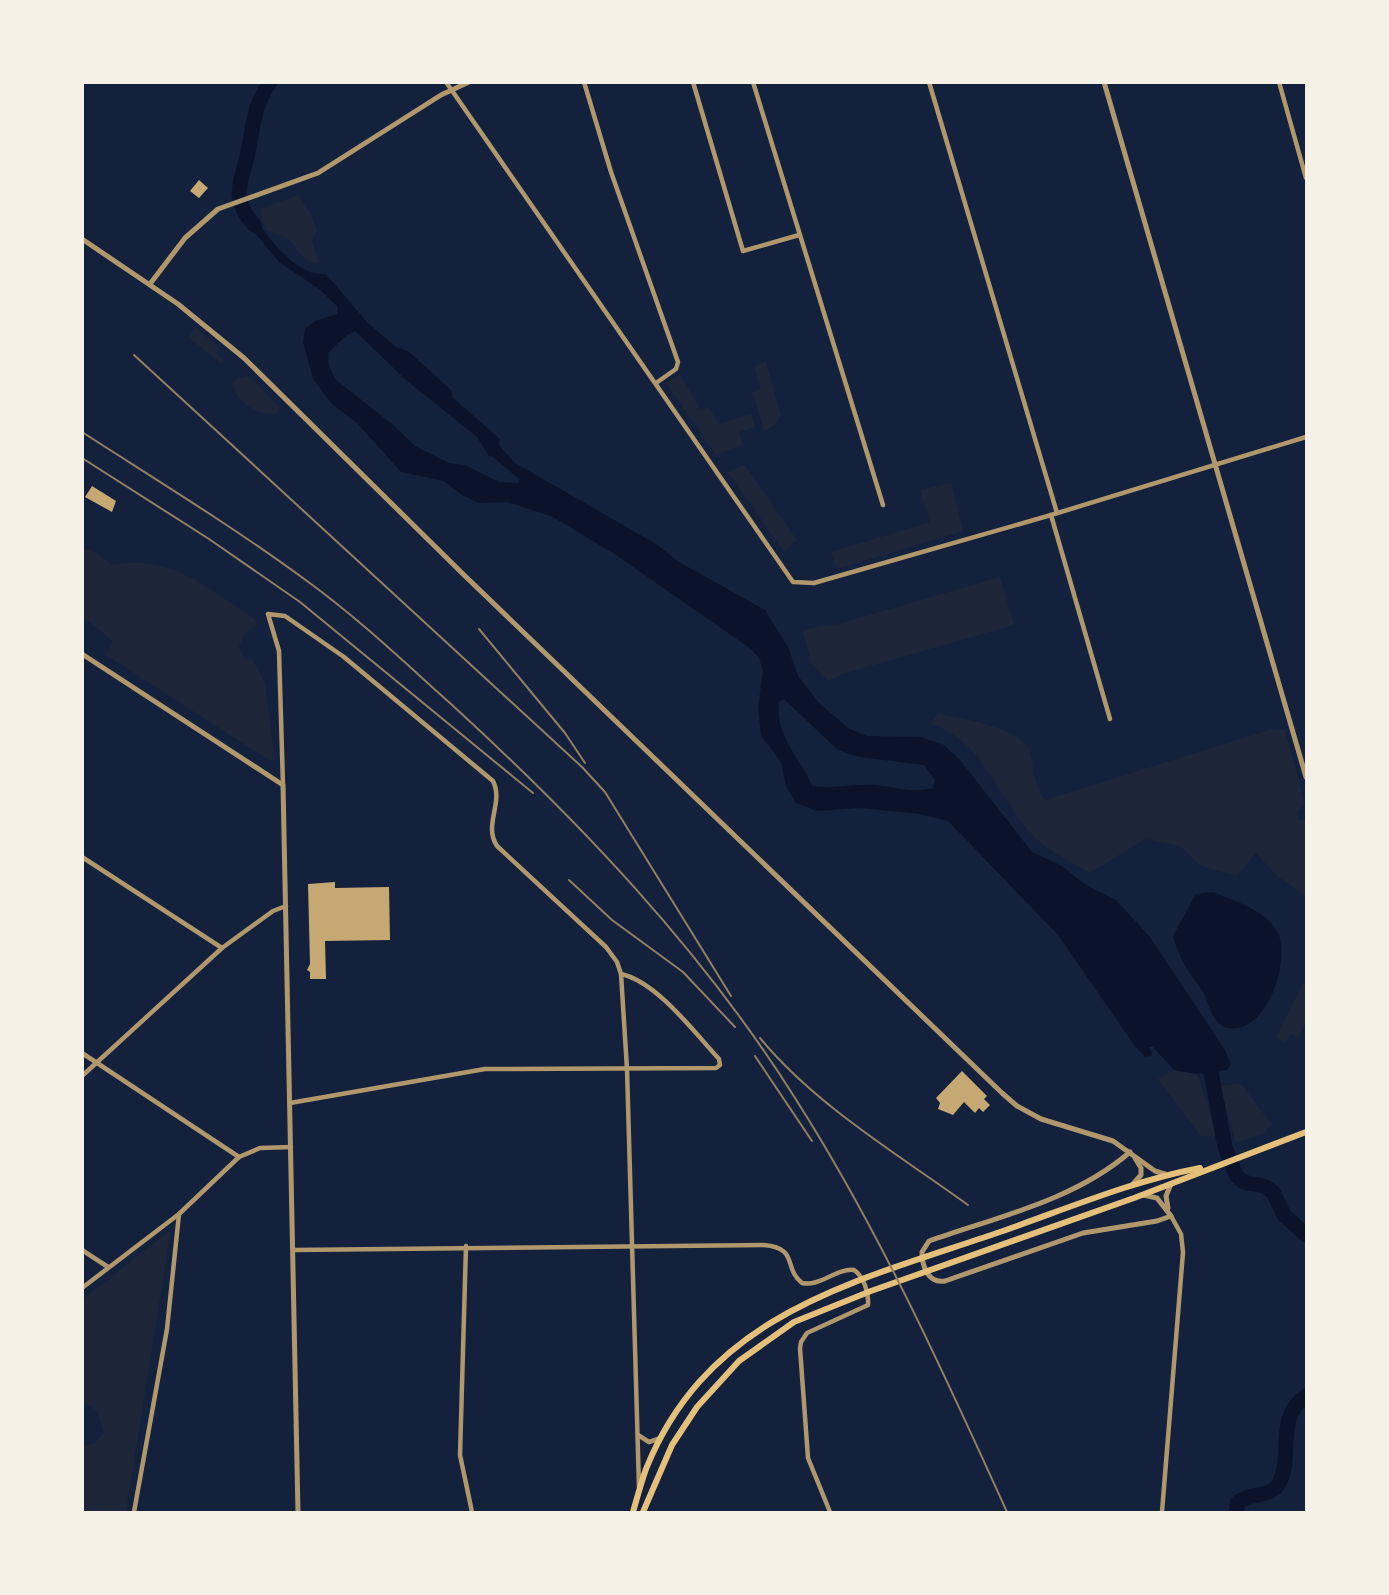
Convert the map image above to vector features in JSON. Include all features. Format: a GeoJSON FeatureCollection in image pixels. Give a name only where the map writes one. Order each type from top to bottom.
{"type":"FeatureCollection","features":[{"type":"Feature","properties":{"kind":"main road"},"geometry":{"type":"LineString","coordinates":[[643,1512],[672,1445],[716,1383],[739,1361],[794,1322],[871,1291],[1134,1198],[1306,1132]]}},
{"type":"Feature","properties":{"kind":"main road"},"geometry":{"type":"LineString","coordinates":[[633,1512],[646,1470],[661,1438],[686,1399],[731,1350],[787,1311],[867,1278],[1131,1187],[1168,1175],[1213,1166]]}},
{"type":"Feature","properties":{"kind":"street"},"geometry":{"type":"LineString","coordinates":[[446,82],[793,582],[814,582],[1054,514],[1306,437]]}},
{"type":"Feature","properties":{"kind":"street"},"geometry":{"type":"LineString","coordinates":[[150,284],[185,238],[212,213],[232,202],[295,182],[337,163],[451,90],[469,82]]}},
{"type":"Feature","properties":{"kind":"street"},"geometry":{"type":"LineString","coordinates":[[584,82],[611,172],[678,362],[676,369],[656,383]]}},
{"type":"Feature","properties":{"kind":"street"},"geometry":{"type":"LineString","coordinates":[[693,82],[743,251],[799,235]]}},
{"type":"Feature","properties":{"kind":"street"},"geometry":{"type":"LineString","coordinates":[[753,82],[883,506]]}},
{"type":"Feature","properties":{"kind":"street"},"geometry":{"type":"LineString","coordinates":[[929,82],[1054,514],[1110,719]]}},
{"type":"Feature","properties":{"kind":"street"},"geometry":{"type":"LineString","coordinates":[[1104,82],[1306,777]]}},
{"type":"Feature","properties":{"kind":"street"},"geometry":{"type":"LineString","coordinates":[[1279,82],[1306,178]]}},
{"type":"Feature","properties":{"kind":"street"},"geometry":{"type":"LineString","coordinates":[[82,239],[150,284],[216,333],[273,385],[470,581],[1002,1093],[1027,1112],[1041,1119],[1107,1138],[1155,1171],[1168,1175]]}},
{"type":"Feature","properties":{"kind":"street"},"geometry":{"type":"LineString","coordinates":[[298,1512],[284,784],[279,651],[268,614],[285,616],[344,657],[493,781],[497,798],[491,832],[492,839],[606,947],[617,962],[621,974],[627,1069],[639,1493]]}},
{"type":"Feature","properties":{"kind":"street"},"geometry":{"type":"LineString","coordinates":[[82,654],[284,784]]}},
{"type":"Feature","properties":{"kind":"street"},"geometry":{"type":"LineString","coordinates":[[82,857],[222,948]]}},
{"type":"Feature","properties":{"kind":"street"},"geometry":{"type":"LineString","coordinates":[[82,1076],[222,948],[273,911],[286,906]]}},
{"type":"Feature","properties":{"kind":"street"},"geometry":{"type":"LineString","coordinates":[[290,1103],[485,1069],[716,1068],[720,1065],[719,1059],[675,1011],[635,978],[621,974]]}},
{"type":"Feature","properties":{"kind":"street"},"geometry":{"type":"LineString","coordinates":[[82,1053],[239,1157]]}},
{"type":"Feature","properties":{"kind":"street"},"geometry":{"type":"LineString","coordinates":[[82,1288],[179,1214],[239,1157],[260,1148],[291,1147]]}},
{"type":"Feature","properties":{"kind":"street"},"geometry":{"type":"LineString","coordinates":[[1130,1152],[1137,1161],[1141,1175],[1131,1187]]}},
{"type":"Feature","properties":{"kind":"street"},"geometry":{"type":"LineString","coordinates":[[1130,1152],[1098,1175],[1062,1194],[930,1240],[922,1252],[928,1275],[936,1281],[945,1281],[1083,1233],[1157,1221],[1171,1216]]}},
{"type":"Feature","properties":{"kind":"street"},"geometry":{"type":"LineString","coordinates":[[1171,1184],[1166,1196],[1171,1216]]}},
{"type":"Feature","properties":{"kind":"street"},"geometry":{"type":"LineString","coordinates":[[1142,1195],[1158,1198],[1171,1216],[1181,1234],[1183,1252],[1162,1512]]}},
{"type":"Feature","properties":{"kind":"street"},"geometry":{"type":"LineString","coordinates":[[134,1512],[166,1329],[179,1214]]}},
{"type":"Feature","properties":{"kind":"street"},"geometry":{"type":"LineString","coordinates":[[466,1246],[460,1455],[472,1512]]}},
{"type":"Feature","properties":{"kind":"street"},"geometry":{"type":"LineString","coordinates":[[293,1250],[466,1246],[775,1246],[786,1252],[798,1280],[808,1284],[843,1271],[854,1270],[862,1278],[869,1300],[865,1308],[807,1334],[801,1342],[800,1352],[808,1458],[830,1512]]}},
{"type":"Feature","properties":{"kind":"street"},"geometry":{"type":"LineString","coordinates":[[82,1250],[108,1267]]}},
{"type":"Feature","properties":{"kind":"street"},"geometry":{"type":"LineString","coordinates":[[638,1435],[649,1442],[661,1438]]}},
{"type":"Feature","properties":{"kind":"shaded area"},"geometry":{"type":"Polygon","coordinates":[[[298,195],[311,214],[317,231],[312,241],[319,263],[304,258],[287,238],[270,231],[262,220],[260,209],[298,195]]]}},
{"type":"Feature","properties":{"kind":"shaded area"},"geometry":{"type":"Polygon","coordinates":[[[250,207],[271,240],[292,261],[303,269],[326,274],[367,322],[396,347],[408,351],[451,390],[453,398],[500,439],[499,445],[515,463],[656,544],[679,562],[765,610],[788,647],[798,676],[819,703],[848,728],[867,736],[921,737],[944,745],[960,760],[1032,852],[1062,866],[1086,885],[1116,900],[1150,937],[1226,1052],[1231,1065],[1227,1070],[1197,1074],[1174,1070],[1153,1047],[1149,1047],[1152,1055],[1146,1057],[1136,1048],[1059,936],[948,821],[920,814],[860,808],[817,811],[796,803],[786,786],[781,762],[761,736],[758,707],[763,671],[759,658],[751,649],[616,555],[553,517],[507,502],[478,503],[462,495],[444,481],[401,472],[357,423],[332,404],[313,379],[303,342],[305,329],[315,321],[337,314],[338,307],[319,289],[279,262],[237,211],[250,207]],[[355,331],[347,335],[328,353],[329,366],[336,380],[392,424],[415,446],[449,463],[465,465],[499,482],[518,483],[520,480],[489,456],[477,437],[406,380],[355,331]],[[784,699],[779,702],[781,726],[812,786],[873,785],[909,790],[933,788],[935,780],[924,765],[859,757],[838,750],[784,699]]]}},
{"type":"Feature","properties":{"kind":"shaded area"},"geometry":{"type":"Polygon","coordinates":[[[195,327],[219,347],[217,354],[224,361],[222,364],[188,337],[195,327]]]}},
{"type":"Feature","properties":{"kind":"shaded area"},"geometry":{"type":"Polygon","coordinates":[[[766,362],[781,415],[775,425],[764,431],[753,392],[760,388],[754,366],[766,362]]]}},
{"type":"Feature","properties":{"kind":"shaded area"},"geometry":{"type":"Polygon","coordinates":[[[680,374],[700,409],[709,408],[719,424],[751,414],[755,427],[739,432],[743,445],[716,454],[714,452],[666,383],[680,374]]]}},
{"type":"Feature","properties":{"kind":"shaded area"},"geometry":{"type":"Polygon","coordinates":[[[245,376],[251,378],[278,406],[279,410],[275,414],[255,410],[239,398],[232,386],[233,381],[245,376]]]}},
{"type":"Feature","properties":{"kind":"shaded area"},"geometry":{"type":"Polygon","coordinates":[[[745,465],[797,540],[784,552],[728,472],[745,465]]]}},
{"type":"Feature","properties":{"kind":"shaded area"},"geometry":{"type":"Polygon","coordinates":[[[951,483],[963,531],[837,569],[831,552],[930,522],[920,490],[951,483]]]}},
{"type":"Feature","properties":{"kind":"shaded area"},"geometry":{"type":"Polygon","coordinates":[[[90,549],[112,565],[153,564],[188,576],[255,619],[257,626],[245,633],[239,647],[245,660],[253,659],[265,684],[275,760],[269,760],[106,655],[113,641],[83,617],[83,552],[90,549]]]}},
{"type":"Feature","properties":{"kind":"shaded area"},"geometry":{"type":"Polygon","coordinates":[[[1000,577],[1014,625],[842,674],[828,681],[812,664],[802,630],[838,624],[1000,577]]]}},
{"type":"Feature","properties":{"kind":"shaded area"},"geometry":{"type":"Polygon","coordinates":[[[938,714],[1001,729],[1022,741],[1028,748],[1036,782],[1045,800],[1272,729],[1285,730],[1305,804],[1297,812],[1298,820],[1306,820],[1306,897],[1276,875],[1256,853],[1237,876],[1201,866],[1180,846],[1145,839],[1090,873],[1047,848],[1027,829],[966,744],[949,732],[930,724],[938,714]]]}},
{"type":"Feature","properties":{"kind":"shaded area"},"geometry":{"type":"Polygon","coordinates":[[[1214,892],[1266,918],[1278,933],[1281,945],[1278,977],[1272,993],[1254,1020],[1242,1027],[1228,1028],[1215,1019],[1203,992],[1185,966],[1173,936],[1196,894],[1214,892]]]}},
{"type":"Feature","properties":{"kind":"shaded area"},"geometry":{"type":"Polygon","coordinates":[[[1306,982],[1306,1022],[1299,1037],[1291,1034],[1284,1043],[1276,1037],[1302,985],[1306,982]]]}},
{"type":"Feature","properties":{"kind":"shaded area"},"geometry":{"type":"Polygon","coordinates":[[[1174,1070],[1197,1074],[1218,1137],[1201,1136],[1158,1079],[1174,1070]]]}},
{"type":"Feature","properties":{"kind":"shaded area"},"geometry":{"type":"Polygon","coordinates":[[[1239,1084],[1243,1086],[1271,1124],[1263,1134],[1239,1142],[1235,1140],[1220,1086],[1239,1084]]]}},
{"type":"Feature","properties":{"kind":"shaded area"},"geometry":{"type":"Polygon","coordinates":[[[171,1230],[126,1512],[83,1512],[83,1446],[95,1443],[104,1432],[97,1411],[83,1402],[83,1299],[171,1230]]]}},
{"type":"Feature","properties":{"kind":"building"},"geometry":{"type":"Polygon","coordinates":[[[199,180],[208,188],[199,198],[190,191],[199,180]]]}},
{"type":"Feature","properties":{"kind":"building"},"geometry":{"type":"Polygon","coordinates":[[[92,486],[116,501],[112,512],[85,497],[92,486]]]}},
{"type":"Feature","properties":{"kind":"building"},"geometry":{"type":"Polygon","coordinates":[[[335,882],[335,888],[389,887],[390,940],[325,941],[326,979],[310,979],[310,972],[307,970],[310,964],[308,884],[335,882]]]}},
{"type":"Feature","properties":{"kind":"building"},"geometry":{"type":"Polygon","coordinates":[[[962,1071],[987,1096],[984,1099],[990,1105],[983,1112],[979,1108],[975,1113],[964,1102],[953,1115],[938,1109],[940,1103],[936,1098],[962,1071]]]}},
{"type":"Feature","properties":{"kind":"waterway"},"geometry":{"type":"LineString","coordinates":[[254,225],[246,214],[239,195],[255,114],[270,82]]}},
{"type":"Feature","properties":{"kind":"waterway"},"geometry":{"type":"LineString","coordinates":[[1198,1057],[1211,1072],[1225,1147],[1236,1175],[1243,1182],[1264,1186],[1273,1192],[1284,1215],[1306,1235]]}},
{"type":"Feature","properties":{"kind":"waterway"},"geometry":{"type":"LineString","coordinates":[[1237,1512],[1237,1503],[1247,1497],[1266,1493],[1277,1487],[1284,1471],[1286,1437],[1291,1414],[1306,1396]]}},
{"type":"Feature","properties":{"kind":"railway"},"geometry":{"type":"LineString","coordinates":[[134,355],[582,767],[605,792],[731,996]]}},
{"type":"Feature","properties":{"kind":"railway"},"geometry":{"type":"LineString","coordinates":[[82,432],[252,542],[326,595],[363,625],[499,748],[546,794],[592,841],[679,939],[759,1043],[825,1147],[908,1301],[1007,1512]]}},
{"type":"Feature","properties":{"kind":"railway"},"geometry":{"type":"LineString","coordinates":[[82,458],[209,539],[300,602],[533,793]]}},
{"type":"Feature","properties":{"kind":"railway"},"geometry":{"type":"LineString","coordinates":[[479,629],[565,733],[585,763]]}},
{"type":"Feature","properties":{"kind":"railway"},"geometry":{"type":"LineString","coordinates":[[569,880],[612,920],[683,972],[735,1027]]}},
{"type":"Feature","properties":{"kind":"railway"},"geometry":{"type":"LineString","coordinates":[[760,1038],[782,1062],[832,1107],[968,1205]]}},
{"type":"Feature","properties":{"kind":"railway"},"geometry":{"type":"LineString","coordinates":[[755,1056],[812,1141]]}}]}
